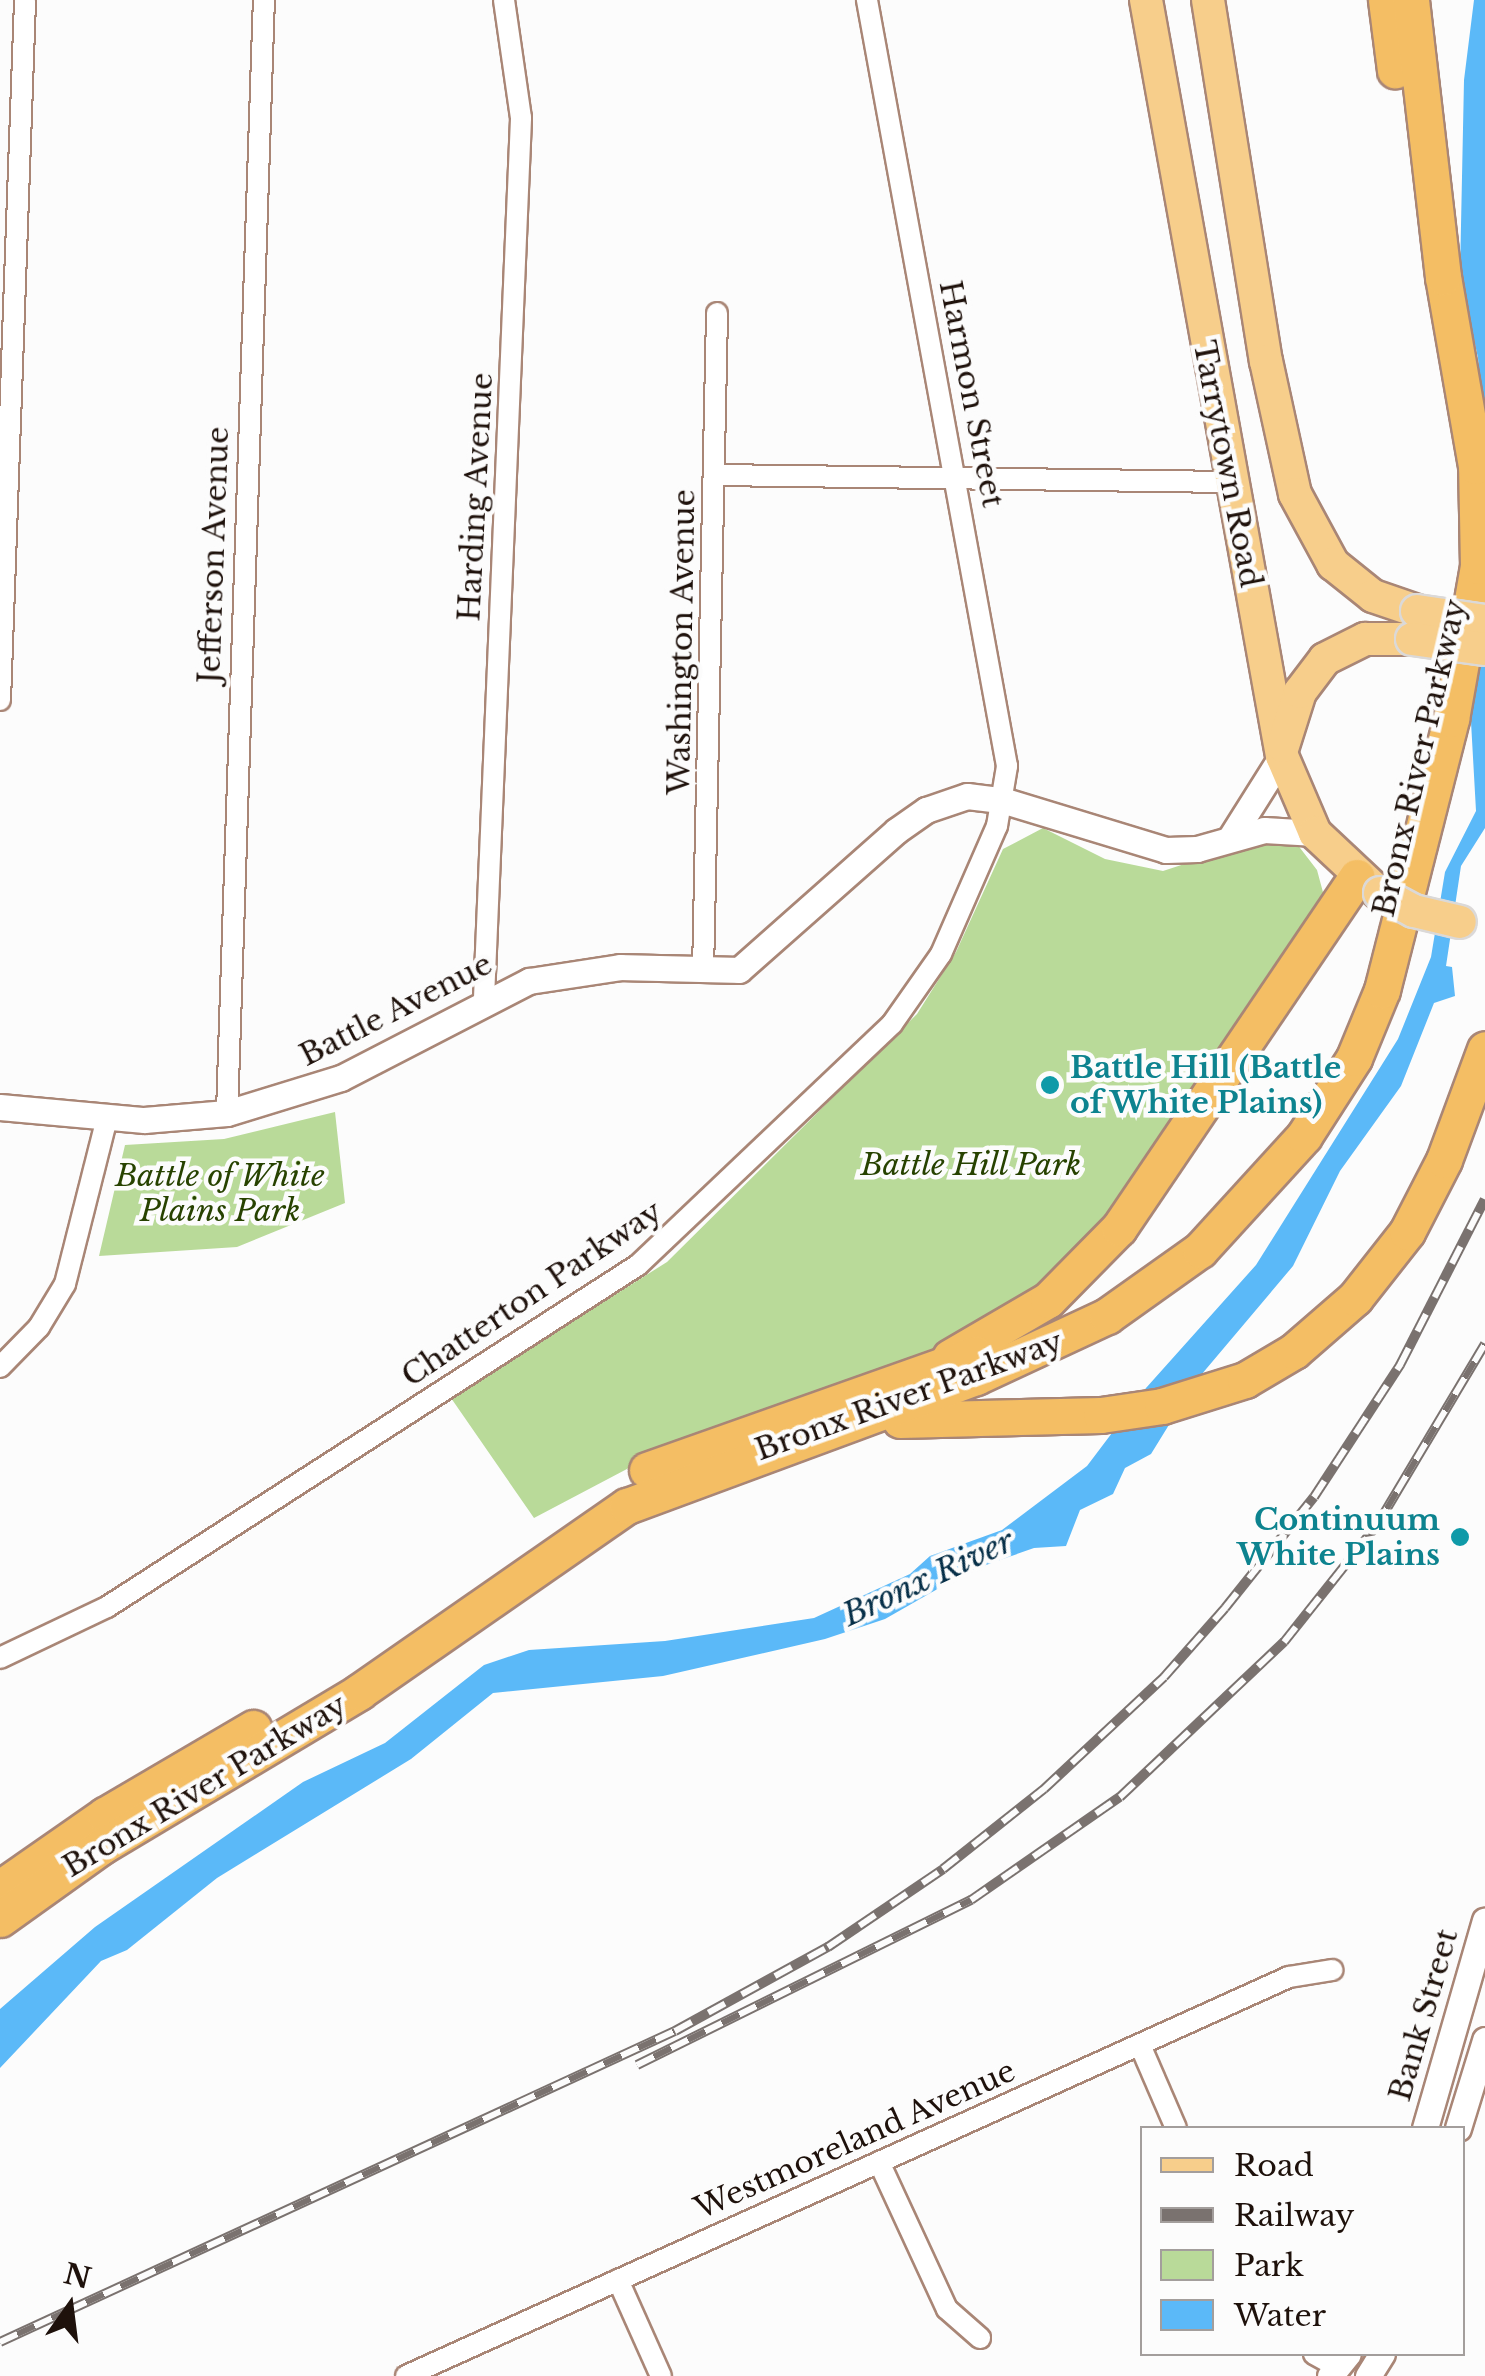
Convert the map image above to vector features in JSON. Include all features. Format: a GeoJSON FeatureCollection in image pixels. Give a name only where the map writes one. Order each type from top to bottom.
{"type":"FeatureCollection","features":[{"type":"Feature","properties":{"kind":"highway","name":"Bronx River Parkway"},"geometry":{"type":"LineString","coordinates":[[0,1888],[105,1814],[354,1666],[601,1492],[702,1447],[1004,1345],[1071,1314],[1186,1236],[1240,1184],[1310,1097],[1346,1034],[1371,968],[1441,685],[1462,535],[1455,448],[1386,0]]}},
{"type":"Feature","properties":{"kind":"highway","name":"Bronx River Parkway"},"geometry":{"type":"LineString","coordinates":[[0,1919],[102,1846],[373,1682],[594,1524],[662,1489],[1046,1347],[1170,1274],[1279,1168],[1335,1091],[1370,1024],[1451,719],[1479,542],[1476,466],[1442,277],[1411,0]]}},
{"type":"Feature","properties":{"kind":"highway"},"geometry":{"type":"LineString","coordinates":[[921,1371],[1030,1313],[1104,1245],[1368,885]]}},
{"type":"Feature","properties":{"kind":"highway"},"geometry":{"type":"LineString","coordinates":[[800,1438],[935,1415],[1101,1414],[1222,1389],[1314,1337],[1384,1266],[1433,1185],[1485,1049]]}},
{"type":"Feature","properties":{"kind":"main road","name":"Tarrytown Road"},"geometry":{"type":"LineString","coordinates":[[1146,0],[1282,756],[1315,833],[1368,885]]}},
{"type":"Feature","properties":{"kind":"main road","name":"Tarrytown Road"},"geometry":{"type":"LineString","coordinates":[[1208,0],[1266,361],[1294,494],[1320,548],[1349,580],[1414,625]]}},
{"type":"Feature","properties":{"kind":"main road"},"geometry":{"type":"LineString","coordinates":[[1282,756],[1294,706],[1325,659],[1365,639],[1414,625],[1485,621]]}},
{"type":"Feature","properties":{"kind":"main road"},"geometry":{"type":"LineString","coordinates":[[1414,625],[1485,649]]}},
{"type":"Feature","properties":{"kind":"main road"},"geometry":{"type":"LineString","coordinates":[[1368,885],[1414,911],[1473,924]]}},
{"type":"Feature","properties":{"kind":"street"},"geometry":{"type":"LineString","coordinates":[[0,700],[25,0]]}},
{"type":"Feature","properties":{"kind":"street","name":"Jefferson Avenue"},"geometry":{"type":"LineString","coordinates":[[227,1113],[264,0]]}},
{"type":"Feature","properties":{"kind":"street","name":"Harding Avenue"},"geometry":{"type":"LineString","coordinates":[[484,998],[520,158],[504,0]]}},
{"type":"Feature","properties":{"kind":"street","name":"Harmon Street"},"geometry":{"type":"LineString","coordinates":[[866,0],[958,479],[1006,756],[1005,801]]}},
{"type":"Feature","properties":{"kind":"street","name":"Washington Avenue"},"geometry":{"type":"LineString","coordinates":[[702,972],[717,313]]}},
{"type":"Feature","properties":{"kind":"street"},"geometry":{"type":"LineString","coordinates":[[716,474],[1230,482]]}},
{"type":"Feature","properties":{"kind":"street"},"geometry":{"type":"LineString","coordinates":[[1231,837],[1282,756]]}},
{"type":"Feature","properties":{"kind":"street","name":"Battle Avenue"},"geometry":{"type":"LineString","coordinates":[[0,1107],[107,1118],[227,1113],[340,1078],[484,998],[578,972],[639,966],[702,972],[750,965],[864,856],[926,810],[967,796],[1005,801],[1166,850],[1197,849],[1264,830],[1315,833]]}},
{"type":"Feature","properties":{"kind":"street","name":"Chatterton Parkway"},"geometry":{"type":"LineString","coordinates":[[0,1658],[107,1607],[662,1247],[919,992],[1005,801]]}},
{"type":"Feature","properties":{"kind":"street"},"geometry":{"type":"LineString","coordinates":[[3,1360],[39,1327],[66,1284],[107,1118]]}},
{"type":"Feature","properties":{"kind":"street","name":"Bank Street"},"geometry":{"type":"LineString","coordinates":[[1426,2126],[1485,1920]]}},
{"type":"Feature","properties":{"kind":"street","name":"Westmoreland Avenue"},"geometry":{"type":"LineString","coordinates":[[406,2376],[1289,1977],[1332,1970]]}},
{"type":"Feature","properties":{"kind":"street"},"geometry":{"type":"LineString","coordinates":[[1459,2126],[1485,2040]]}},
{"type":"Feature","properties":{"kind":"street"},"geometry":{"type":"LineString","coordinates":[[1140,2045],[1175,2126]]}},
{"type":"Feature","properties":{"kind":"street"},"geometry":{"type":"LineString","coordinates":[[879,2162],[947,2309],[980,2338]]}},
{"type":"Feature","properties":{"kind":"street"},"geometry":{"type":"LineString","coordinates":[[618,2280],[662,2376]]}},
{"type":"Feature","properties":{"kind":"street"},"geometry":{"type":"LineString","coordinates":[[1318,2356],[1348,2371],[1378,2356]]}},
{"type":"Feature","properties":{"kind":"green space","name":"Battle Hill Park"},"geometry":{"type":"Polygon","coordinates":[[[1043,828],[1105,859],[1163,871],[1267,837],[1297,844],[1317,870],[1324,896],[1069,1271],[956,1348],[644,1460],[534,1518],[451,1398],[667,1262],[917,1014],[956,952],[1003,849],[1043,828]]]}},
{"type":"Feature","properties":{"kind":"green space","name":"Battle of White Plains Park"},"geometry":{"type":"Polygon","coordinates":[[[335,1112],[345,1203],[237,1247],[99,1256],[125,1145],[224,1139],[335,1112]]]}},
{"type":"Feature","properties":{"kind":"water"},"geometry":{"type":"Polygon","coordinates":[[[1474,0],[1485,0],[1485,442],[1478,358],[1460,274],[1464,80],[1474,0]]]}},
{"type":"Feature","properties":{"kind":"water","name":"Bronx River"},"geometry":{"type":"Polygon","coordinates":[[[1485,601],[1485,828],[1461,866],[1446,966],[1452,967],[1455,996],[1434,1003],[1401,1086],[1340,1171],[1293,1266],[1196,1381],[1151,1454],[1125,1468],[1113,1494],[1080,1510],[1066,1546],[1034,1548],[969,1571],[885,1619],[825,1639],[663,1676],[493,1693],[411,1759],[217,1878],[127,1950],[101,1961],[0,2068],[0,2009],[95,1927],[303,1782],[385,1743],[484,1665],[529,1650],[665,1641],[814,1618],[910,1574],[930,1556],[1002,1530],[1087,1466],[1146,1388],[1256,1265],[1398,1039],[1431,957],[1445,872],[1476,811],[1470,704],[1485,601]]]}},
{"type":"Feature","properties":{"kind":"railway"},"geometry":{"type":"LineString","coordinates":[[0,2342],[675,2031],[828,1947],[943,1869],[1044,1789],[1164,1677],[1225,1608],[1314,1497],[1400,1365],[1485,1199]]}},
{"type":"Feature","properties":{"kind":"railway"},"geometry":{"type":"LineString","coordinates":[[637,2065],[971,1900],[1120,1797],[1284,1642],[1377,1525],[1485,1344]]}},
{"type":"Feature","properties":{"kind":"place","name":"Battle Hill (Battle of White Plains)"},"geometry":{"type":"Point","coordinates":[1050,1085]}},
{"type":"Feature","properties":{"kind":"place","name":"Continuum White Plains"},"geometry":{"type":"Point","coordinates":[1460,1537]}}]}
